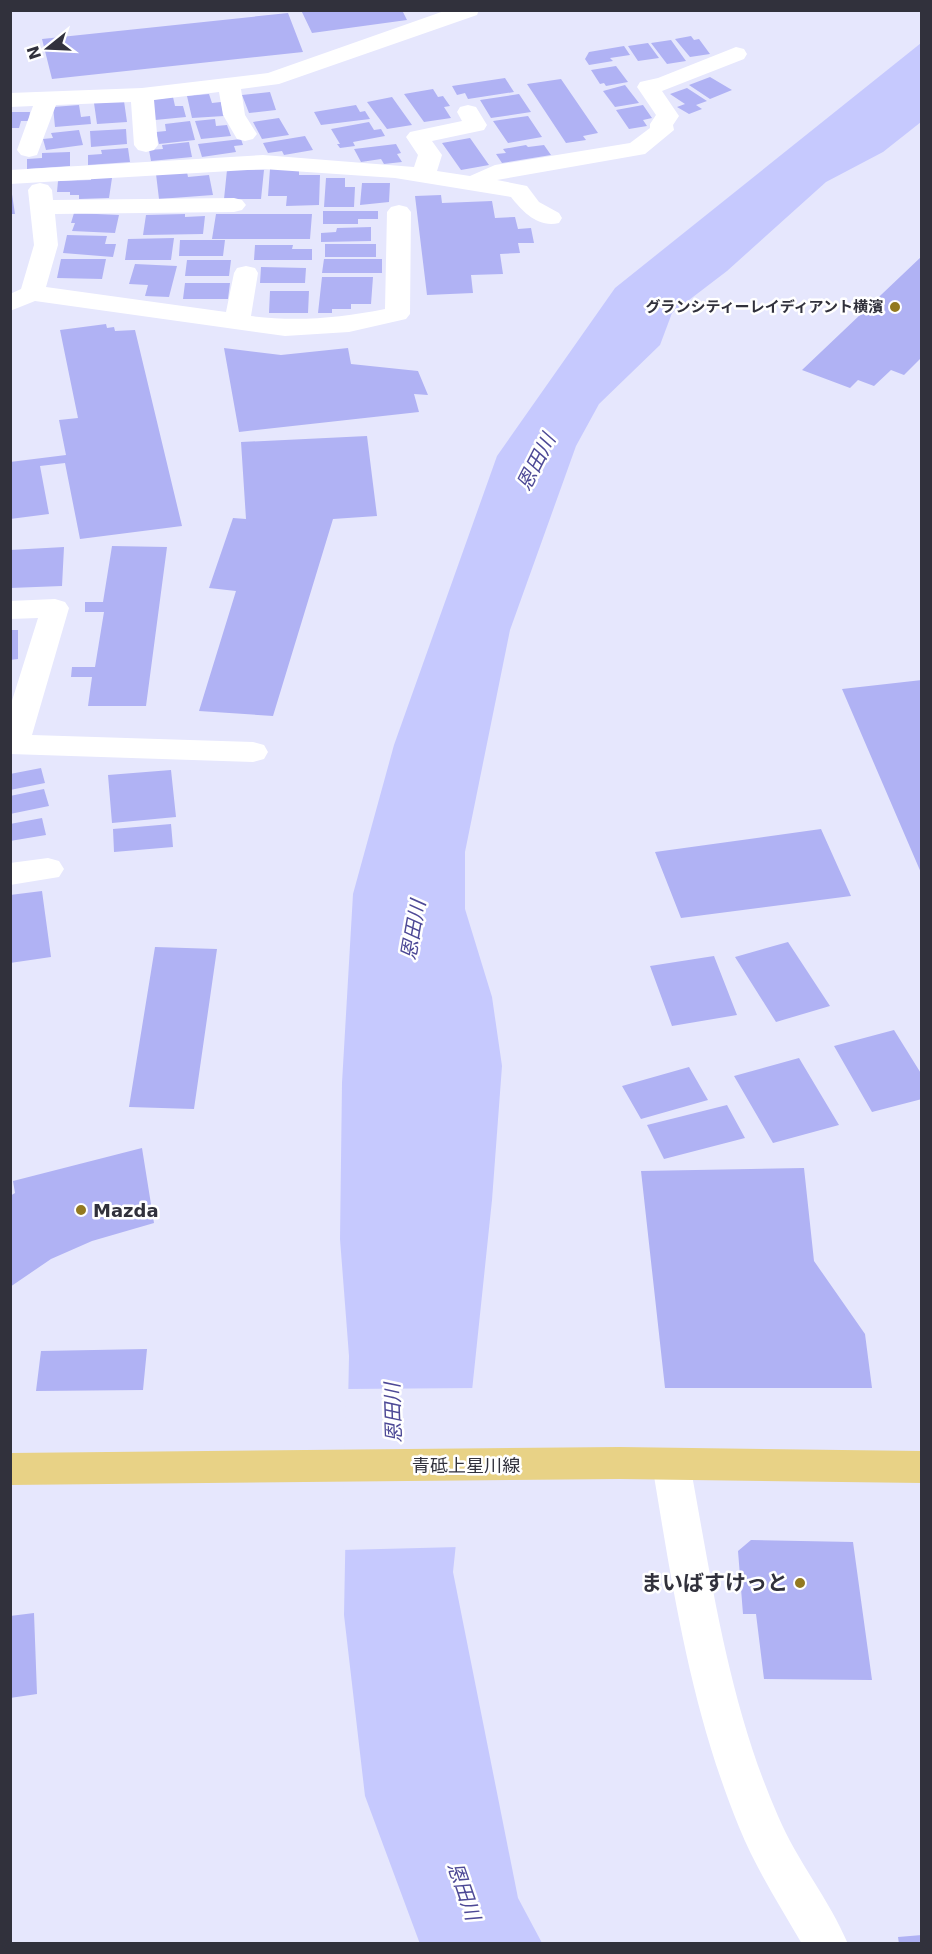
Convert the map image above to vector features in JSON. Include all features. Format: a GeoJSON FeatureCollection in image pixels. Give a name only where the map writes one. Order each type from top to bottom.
{"type":"FeatureCollection","features":[{"type":"Feature","properties":{"kind":"main road","name":"青砥上星川線"},"geometry":{"type":"LineString","coordinates":[[10,1470],[620,1464],[921,1467]]}},
{"type":"Feature","properties":{"kind":"street"},"geometry":{"type":"LineString","coordinates":[[10,100],[142,95],[271,79],[469,10]]}},
{"type":"Feature","properties":{"kind":"street"},"geometry":{"type":"LineString","coordinates":[[472,183],[495,172],[607,163],[637,149],[662,130],[661,124],[668,116],[648,87],[729,64]]}},
{"type":"Feature","properties":{"kind":"street"},"geometry":{"type":"LineString","coordinates":[[229,85],[234,115],[245,134]]}},
{"type":"Feature","properties":{"kind":"street"},"geometry":{"type":"LineString","coordinates":[[142,95],[146,145]]}},
{"type":"Feature","properties":{"kind":"street"},"geometry":{"type":"LineString","coordinates":[[29,150],[47,98]]}},
{"type":"Feature","properties":{"kind":"street"},"geometry":{"type":"LineString","coordinates":[[423,176],[430,155],[418,137],[476,125],[468,112]]}},
{"type":"Feature","properties":{"kind":"street"},"geometry":{"type":"LineString","coordinates":[[10,177],[263,162],[395,171],[519,191],[531,207],[550,218]]}},
{"type":"Feature","properties":{"kind":"street"},"geometry":{"type":"LineString","coordinates":[[234,205],[40,199],[46,246],[21,298],[285,328],[349,324],[396,314],[399,212]]}},
{"type":"Feature","properties":{"kind":"street"},"geometry":{"type":"LineString","coordinates":[[237,321],[246,273]]}},
{"type":"Feature","properties":{"kind":"street"},"geometry":{"type":"LineString","coordinates":[[10,610],[55,608],[12,745],[253,752]]}},
{"type":"Feature","properties":{"kind":"street"},"geometry":{"type":"LineString","coordinates":[[10,874],[48,869]]}},
{"type":"Feature","properties":{"kind":"street"},"geometry":{"type":"LineString","coordinates":[[671,1464],[701,1636],[726,1734],[760,1827],[825,1944]]}},
{"type":"Feature","properties":{"kind":"water","name":"恩田川"},"geometry":{"type":"Polygon","coordinates":[[[921,43],[921,122],[883,152],[826,182],[727,271],[672,313],[660,345],[599,404],[576,446],[510,630],[465,852],[465,909],[492,997],[502,1066],[492,1200],[453,1572],[518,1898],[542,1943],[420,1944],[365,1796],[344,1615],[349,1356],[340,1239],[342,1083],[353,894],[394,745],[497,456],[615,288],[921,43]]]}},
{"type":"Feature","properties":{"kind":"pier"},"geometry":{"type":"Polygon","coordinates":[[[476,1388],[459,1547],[342,1550],[346,1389],[476,1388]]]}},
{"type":"Feature","properties":{"kind":"building"},"geometry":{"type":"Polygon","coordinates":[[[301,10],[402,10],[407,20],[312,33],[301,10]]]}},
{"type":"Feature","properties":{"kind":"building"},"geometry":{"type":"Polygon","coordinates":[[[288,13],[303,52],[52,79],[42,39],[288,13]]]}},
{"type":"Feature","properties":{"kind":"building"},"geometry":{"type":"Polygon","coordinates":[[[691,36],[694,40],[699,39],[710,54],[690,57],[675,39],[691,36]]]}},
{"type":"Feature","properties":{"kind":"building"},"geometry":{"type":"Polygon","coordinates":[[[671,40],[686,61],[667,64],[651,43],[671,40]]]}},
{"type":"Feature","properties":{"kind":"building"},"geometry":{"type":"Polygon","coordinates":[[[648,43],[659,58],[638,61],[628,46],[648,43]]]}},
{"type":"Feature","properties":{"kind":"building"},"geometry":{"type":"Polygon","coordinates":[[[624,46],[630,55],[610,58],[613,61],[589,65],[585,59],[589,52],[624,46]]]}},
{"type":"Feature","properties":{"kind":"building"},"geometry":{"type":"Polygon","coordinates":[[[616,66],[628,82],[606,86],[604,83],[600,84],[591,70],[616,66]]]}},
{"type":"Feature","properties":{"kind":"building"},"geometry":{"type":"Polygon","coordinates":[[[710,77],[732,90],[710,99],[689,85],[710,77]]]}},
{"type":"Feature","properties":{"kind":"building"},"geometry":{"type":"Polygon","coordinates":[[[505,78],[514,92],[468,99],[465,93],[457,95],[452,86],[505,78]]]}},
{"type":"Feature","properties":{"kind":"building"},"geometry":{"type":"Polygon","coordinates":[[[561,79],[598,133],[583,136],[586,140],[566,143],[527,84],[561,79]]]}},
{"type":"Feature","properties":{"kind":"building"},"geometry":{"type":"Polygon","coordinates":[[[625,85],[639,103],[615,107],[603,91],[625,85]]]}},
{"type":"Feature","properties":{"kind":"building"},"geometry":{"type":"Polygon","coordinates":[[[687,88],[707,101],[696,105],[702,109],[689,114],[677,107],[685,104],[670,94],[687,88]]]}},
{"type":"Feature","properties":{"kind":"building"},"geometry":{"type":"Polygon","coordinates":[[[433,89],[438,97],[443,96],[450,106],[444,107],[451,118],[424,122],[404,94],[433,89]]]}},
{"type":"Feature","properties":{"kind":"building"},"geometry":{"type":"Polygon","coordinates":[[[270,92],[276,110],[249,113],[242,95],[270,92]]]}},
{"type":"Feature","properties":{"kind":"building"},"geometry":{"type":"Polygon","coordinates":[[[209,94],[212,103],[221,102],[224,116],[192,118],[187,96],[209,94]]]}},
{"type":"Feature","properties":{"kind":"building"},"geometry":{"type":"Polygon","coordinates":[[[519,94],[531,112],[491,118],[480,100],[519,94]]]}},
{"type":"Feature","properties":{"kind":"building"},"geometry":{"type":"Polygon","coordinates":[[[173,97],[175,106],[183,106],[186,117],[155,120],[150,100],[173,97]]]}},
{"type":"Feature","properties":{"kind":"building"},"geometry":{"type":"Polygon","coordinates":[[[392,97],[412,125],[387,129],[367,102],[392,97]]]}},
{"type":"Feature","properties":{"kind":"building"},"geometry":{"type":"Polygon","coordinates":[[[124,101],[127,122],[97,124],[94,103],[124,101]]]}},
{"type":"Feature","properties":{"kind":"building"},"geometry":{"type":"Polygon","coordinates":[[[79,105],[81,117],[90,116],[91,124],[55,127],[53,107],[79,105]]]}},
{"type":"Feature","properties":{"kind":"building"},"geometry":{"type":"Polygon","coordinates":[[[356,105],[360,112],[365,111],[370,119],[321,125],[314,112],[356,105]]]}},
{"type":"Feature","properties":{"kind":"building"},"geometry":{"type":"Polygon","coordinates":[[[643,105],[652,118],[643,120],[647,126],[629,129],[616,110],[643,105]]]}},
{"type":"Feature","properties":{"kind":"building"},"geometry":{"type":"Polygon","coordinates":[[[10,112],[30,112],[29,121],[21,121],[19,128],[10,128],[10,112]]]}},
{"type":"Feature","properties":{"kind":"building"},"geometry":{"type":"Polygon","coordinates":[[[528,116],[542,137],[508,143],[493,121],[528,116]]]}},
{"type":"Feature","properties":{"kind":"building"},"geometry":{"type":"Polygon","coordinates":[[[279,118],[289,135],[262,139],[253,122],[279,118]]]}},
{"type":"Feature","properties":{"kind":"building"},"geometry":{"type":"Polygon","coordinates":[[[215,119],[216,126],[227,125],[231,136],[201,139],[195,121],[215,119]]]}},
{"type":"Feature","properties":{"kind":"building"},"geometry":{"type":"Polygon","coordinates":[[[190,121],[195,140],[159,144],[156,132],[166,131],[165,124],[190,121]]]}},
{"type":"Feature","properties":{"kind":"building"},"geometry":{"type":"Polygon","coordinates":[[[369,122],[374,130],[381,129],[385,136],[353,142],[355,146],[340,148],[331,129],[369,122]]]}},
{"type":"Feature","properties":{"kind":"building"},"geometry":{"type":"Polygon","coordinates":[[[126,129],[127,144],[91,147],[90,131],[126,129]]]}},
{"type":"Feature","properties":{"kind":"building"},"geometry":{"type":"Polygon","coordinates":[[[79,130],[83,145],[46,150],[43,139],[53,138],[51,133],[79,130]]]}},
{"type":"Feature","properties":{"kind":"building"},"geometry":{"type":"Polygon","coordinates":[[[305,136],[313,150],[284,155],[282,151],[268,153],[263,143],[305,136]]]}},
{"type":"Feature","properties":{"kind":"building"},"geometry":{"type":"Polygon","coordinates":[[[470,138],[489,165],[461,170],[442,143],[470,138]]]}},
{"type":"Feature","properties":{"kind":"building"},"geometry":{"type":"Polygon","coordinates":[[[241,139],[243,145],[234,146],[236,152],[202,157],[198,144],[241,139]]]}},
{"type":"Feature","properties":{"kind":"building"},"geometry":{"type":"Polygon","coordinates":[[[189,142],[192,157],[151,161],[149,150],[163,149],[162,145],[189,142]]]}},
{"type":"Feature","properties":{"kind":"building"},"geometry":{"type":"Polygon","coordinates":[[[396,144],[401,153],[397,154],[402,162],[384,164],[381,159],[361,162],[354,149],[396,144]]]}},
{"type":"Feature","properties":{"kind":"building"},"geometry":{"type":"Polygon","coordinates":[[[526,145],[528,147],[544,145],[551,155],[502,163],[496,154],[506,153],[503,149],[526,145]]]}},
{"type":"Feature","properties":{"kind":"building"},"geometry":{"type":"Polygon","coordinates":[[[128,148],[130,162],[88,165],[88,155],[102,154],[101,150],[128,148]]]}},
{"type":"Feature","properties":{"kind":"building"},"geometry":{"type":"Polygon","coordinates":[[[70,152],[70,166],[27,169],[27,159],[42,158],[42,153],[70,152]]]}},
{"type":"Feature","properties":{"kind":"building"},"geometry":{"type":"Polygon","coordinates":[[[299,168],[299,175],[320,175],[319,205],[286,206],[287,196],[268,196],[270,169],[299,168]]]}},
{"type":"Feature","properties":{"kind":"building"},"geometry":{"type":"Polygon","coordinates":[[[227,170],[264,170],[261,199],[224,199],[227,170]]]}},
{"type":"Feature","properties":{"kind":"building"},"geometry":{"type":"Polygon","coordinates":[[[187,172],[188,177],[209,175],[213,195],[159,199],[156,174],[187,172]]]}},
{"type":"Feature","properties":{"kind":"building"},"geometry":{"type":"Polygon","coordinates":[[[91,178],[112,178],[109,198],[79,199],[79,195],[70,195],[70,192],[57,192],[58,181],[91,180],[91,178]]]}},
{"type":"Feature","properties":{"kind":"building"},"geometry":{"type":"Polygon","coordinates":[[[326,178],[345,178],[345,187],[355,187],[354,207],[324,207],[326,178]]]}},
{"type":"Feature","properties":{"kind":"building"},"geometry":{"type":"Polygon","coordinates":[[[10,181],[15,214],[10,214],[10,181]]]}},
{"type":"Feature","properties":{"kind":"building"},"geometry":{"type":"Polygon","coordinates":[[[362,183],[390,183],[389,202],[360,205],[362,183]]]}},
{"type":"Feature","properties":{"kind":"building"},"geometry":{"type":"Polygon","coordinates":[[[441,195],[442,203],[492,201],[495,218],[515,217],[518,229],[531,228],[534,243],[518,243],[520,253],[500,254],[503,274],[471,275],[473,293],[427,295],[415,196],[441,195]]]}},
{"type":"Feature","properties":{"kind":"building"},"geometry":{"type":"Polygon","coordinates":[[[323,211],[378,211],[378,219],[358,219],[358,224],[323,224],[323,211]]]}},
{"type":"Feature","properties":{"kind":"building"},"geometry":{"type":"Polygon","coordinates":[[[74,213],[119,215],[115,233],[72,231],[75,223],[71,223],[74,213]]]}},
{"type":"Feature","properties":{"kind":"building"},"geometry":{"type":"Polygon","coordinates":[[[185,214],[185,217],[205,216],[203,234],[143,235],[146,215],[185,214]]]}},
{"type":"Feature","properties":{"kind":"building"},"geometry":{"type":"Polygon","coordinates":[[[216,214],[312,214],[310,239],[212,239],[216,214]]]}},
{"type":"Feature","properties":{"kind":"building"},"geometry":{"type":"Polygon","coordinates":[[[371,227],[371,241],[321,242],[321,233],[336,232],[337,228],[371,227]]]}},
{"type":"Feature","properties":{"kind":"building"},"geometry":{"type":"Polygon","coordinates":[[[67,235],[107,236],[105,244],[116,244],[113,257],[63,253],[67,235]]]}},
{"type":"Feature","properties":{"kind":"building"},"geometry":{"type":"Polygon","coordinates":[[[174,238],[171,260],[125,260],[128,239],[174,238]]]}},
{"type":"Feature","properties":{"kind":"building"},"geometry":{"type":"Polygon","coordinates":[[[180,240],[225,240],[223,256],[179,256],[180,240]]]}},
{"type":"Feature","properties":{"kind":"building"},"geometry":{"type":"Polygon","coordinates":[[[325,244],[376,244],[376,257],[325,257],[325,244]]]}},
{"type":"Feature","properties":{"kind":"building"},"geometry":{"type":"Polygon","coordinates":[[[255,245],[293,245],[292,249],[312,249],[312,260],[254,260],[255,245]]]}},
{"type":"Feature","properties":{"kind":"building","name":"グランシティーレイディアント横濱"},"geometry":{"type":"Polygon","coordinates":[[[922,256],[922,357],[904,375],[891,370],[874,386],[858,380],[850,388],[802,370],[922,256]]]}},
{"type":"Feature","properties":{"kind":"building"},"geometry":{"type":"Polygon","coordinates":[[[61,259],[106,259],[102,279],[57,278],[61,259]]]}},
{"type":"Feature","properties":{"kind":"building"},"geometry":{"type":"Polygon","coordinates":[[[324,259],[382,259],[382,273],[322,273],[324,259]]]}},
{"type":"Feature","properties":{"kind":"building"},"geometry":{"type":"Polygon","coordinates":[[[187,260],[231,260],[229,276],[185,276],[187,260]]]}},
{"type":"Feature","properties":{"kind":"building"},"geometry":{"type":"Polygon","coordinates":[[[135,264],[177,266],[169,297],[145,296],[148,285],[129,284],[135,264]]]}},
{"type":"Feature","properties":{"kind":"building"},"geometry":{"type":"Polygon","coordinates":[[[261,267],[306,268],[305,283],[260,283],[261,267]]]}},
{"type":"Feature","properties":{"kind":"building"},"geometry":{"type":"Polygon","coordinates":[[[322,277],[373,277],[371,304],[351,304],[351,309],[332,309],[332,313],[318,313],[322,277]]]}},
{"type":"Feature","properties":{"kind":"building"},"geometry":{"type":"Polygon","coordinates":[[[185,283],[230,283],[228,299],[183,299],[185,283]]]}},
{"type":"Feature","properties":{"kind":"building"},"geometry":{"type":"Polygon","coordinates":[[[270,291],[309,291],[308,313],[269,313],[270,291]]]}},
{"type":"Feature","properties":{"kind":"building"},"geometry":{"type":"Polygon","coordinates":[[[106,324],[107,328],[114,327],[115,331],[135,330],[182,526],[80,539],[65,463],[40,466],[49,514],[10,519],[10,462],[66,455],[59,420],[78,418],[60,330],[106,324]]]}},
{"type":"Feature","properties":{"kind":"building"},"geometry":{"type":"Polygon","coordinates":[[[224,348],[281,355],[348,348],[351,364],[418,371],[428,395],[414,394],[419,412],[239,432],[224,348]]]}},
{"type":"Feature","properties":{"kind":"building"},"geometry":{"type":"Polygon","coordinates":[[[367,436],[377,516],[333,519],[273,716],[199,711],[236,591],[209,588],[233,518],[246,519],[241,442],[367,436]]]}},
{"type":"Feature","properties":{"kind":"building"},"geometry":{"type":"Polygon","coordinates":[[[112,546],[167,547],[146,706],[88,706],[92,677],[71,677],[72,667],[95,667],[104,612],[85,612],[85,602],[103,602],[112,546]]]}},
{"type":"Feature","properties":{"kind":"building"},"geometry":{"type":"Polygon","coordinates":[[[64,547],[62,586],[10,588],[10,550],[64,547]]]}},
{"type":"Feature","properties":{"kind":"building"},"geometry":{"type":"Polygon","coordinates":[[[10,630],[18,630],[18,659],[10,660],[10,630]]]}},
{"type":"Feature","properties":{"kind":"building"},"geometry":{"type":"Polygon","coordinates":[[[922,680],[922,875],[842,689],[922,680]]]}},
{"type":"Feature","properties":{"kind":"building"},"geometry":{"type":"Polygon","coordinates":[[[41,768],[45,783],[10,790],[10,774],[41,768]]]}},
{"type":"Feature","properties":{"kind":"building"},"geometry":{"type":"Polygon","coordinates":[[[171,770],[176,817],[112,823],[108,775],[171,770]]]}},
{"type":"Feature","properties":{"kind":"building"},"geometry":{"type":"Polygon","coordinates":[[[44,789],[49,806],[10,814],[10,796],[44,789]]]}},
{"type":"Feature","properties":{"kind":"building"},"geometry":{"type":"Polygon","coordinates":[[[42,818],[46,835],[10,841],[10,824],[42,818]]]}},
{"type":"Feature","properties":{"kind":"building"},"geometry":{"type":"Polygon","coordinates":[[[171,824],[173,847],[114,852],[113,829],[171,824]]]}},
{"type":"Feature","properties":{"kind":"building"},"geometry":{"type":"Polygon","coordinates":[[[821,829],[851,896],[681,918],[655,852],[821,829]]]}},
{"type":"Feature","properties":{"kind":"building"},"geometry":{"type":"Polygon","coordinates":[[[42,891],[51,957],[10,963],[10,895],[42,891]]]}},
{"type":"Feature","properties":{"kind":"building"},"geometry":{"type":"Polygon","coordinates":[[[788,942],[830,1006],[776,1022],[735,957],[788,942]]]}},
{"type":"Feature","properties":{"kind":"building"},"geometry":{"type":"Polygon","coordinates":[[[155,947],[217,949],[194,1109],[129,1107],[155,947]]]}},
{"type":"Feature","properties":{"kind":"building"},"geometry":{"type":"Polygon","coordinates":[[[714,956],[737,1015],[672,1026],[650,966],[714,956]]]}},
{"type":"Feature","properties":{"kind":"building"},"geometry":{"type":"Polygon","coordinates":[[[894,1030],[922,1075],[922,1099],[872,1112],[834,1046],[894,1030]]]}},
{"type":"Feature","properties":{"kind":"building"},"geometry":{"type":"Polygon","coordinates":[[[799,1058],[839,1125],[773,1143],[734,1076],[799,1058]]]}},
{"type":"Feature","properties":{"kind":"building"},"geometry":{"type":"Polygon","coordinates":[[[689,1067],[708,1100],[641,1119],[622,1086],[689,1067]]]}},
{"type":"Feature","properties":{"kind":"building"},"geometry":{"type":"Polygon","coordinates":[[[727,1105],[745,1138],[664,1159],[647,1125],[727,1105]]]}},
{"type":"Feature","properties":{"kind":"building","name":"Mazda"},"geometry":{"type":"Polygon","coordinates":[[[142,1148],[154,1223],[92,1241],[51,1259],[10,1287],[10,1196],[15,1193],[13,1181],[142,1148]]]}},
{"type":"Feature","properties":{"kind":"building"},"geometry":{"type":"Polygon","coordinates":[[[804,1168],[814,1261],[865,1334],[872,1388],[665,1388],[641,1171],[804,1168]]]}},
{"type":"Feature","properties":{"kind":"building"},"geometry":{"type":"Polygon","coordinates":[[[147,1349],[143,1390],[36,1391],[41,1351],[147,1349]]]}},
{"type":"Feature","properties":{"kind":"building","name":"まいばすけっと"},"geometry":{"type":"Polygon","coordinates":[[[751,1540],[853,1542],[872,1680],[764,1679],[756,1614],[743,1614],[738,1551],[751,1540]]]}},
{"type":"Feature","properties":{"kind":"building"},"geometry":{"type":"Polygon","coordinates":[[[34,1613],[37,1694],[10,1698],[10,1616],[34,1613]]]}},
{"type":"Feature","properties":{"kind":"building"},"geometry":{"type":"Polygon","coordinates":[[[922,1935],[922,1944],[899,1944],[898,1937],[922,1935]]]}},
{"type":"Feature","properties":{"kind":"place","name":"グランシティーレイディアント横濱"},"geometry":{"type":"Point","coordinates":[895,307]}},
{"type":"Feature","properties":{"kind":"place","name":"Mazda"},"geometry":{"type":"Point","coordinates":[81,1210]}},
{"type":"Feature","properties":{"kind":"place","name":"まいばすけっと"},"geometry":{"type":"Point","coordinates":[800,1583]}}]}
